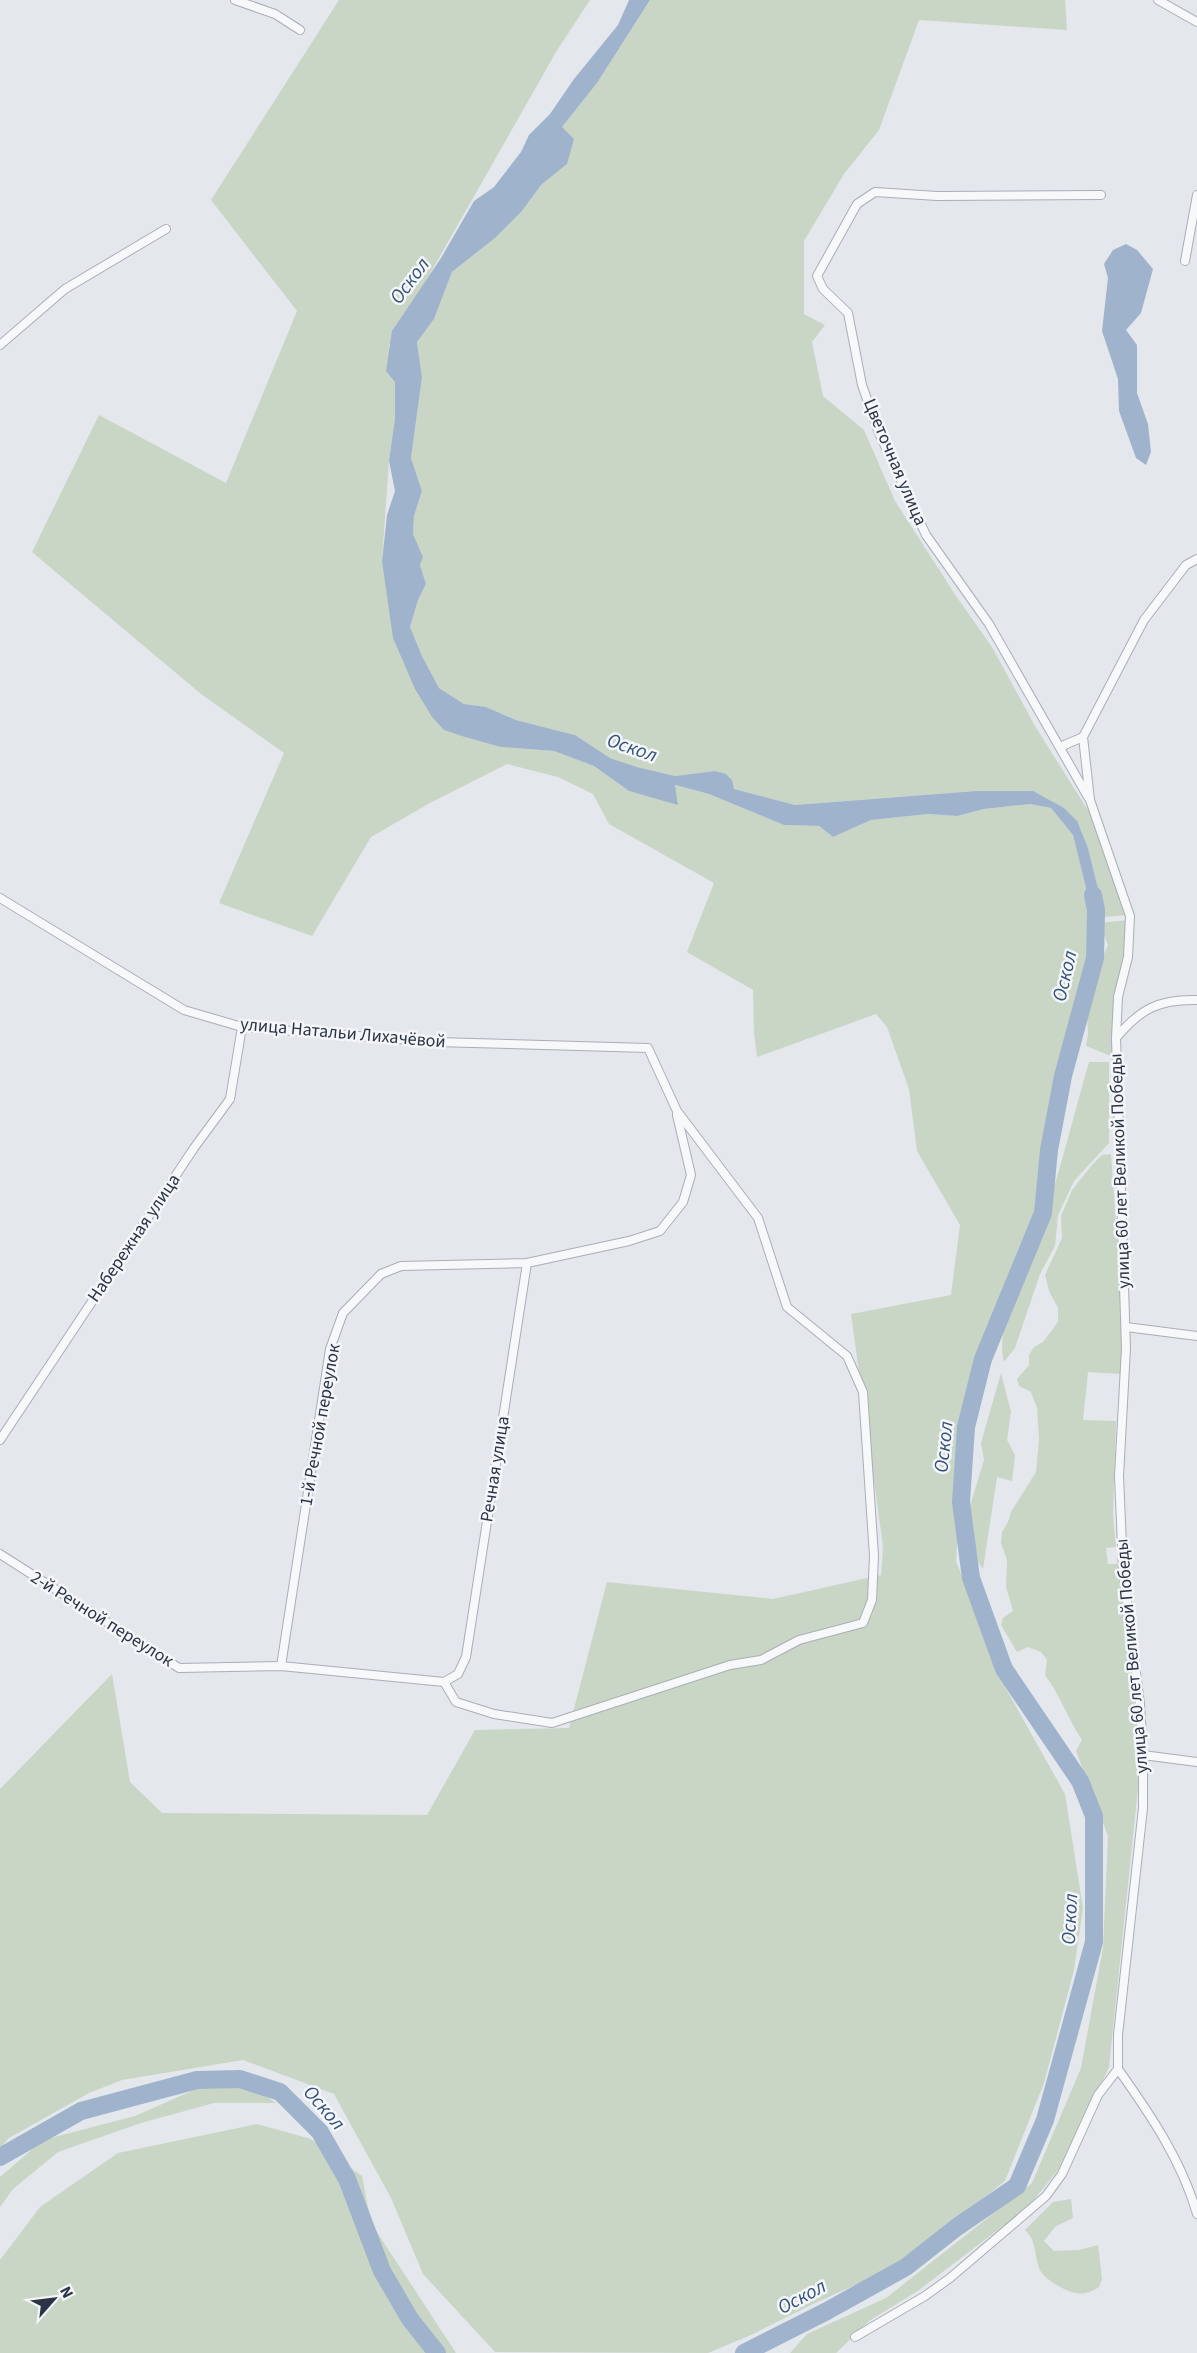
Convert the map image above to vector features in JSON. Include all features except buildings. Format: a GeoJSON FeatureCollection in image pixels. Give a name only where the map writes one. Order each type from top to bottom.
{"type":"FeatureCollection","features":[{"type":"Feature","properties":{"kind":"street"},"geometry":{"type":"LineString","coordinates":[[235,0],[275,14],[300,30]]}},
{"type":"Feature","properties":{"kind":"street"},"geometry":{"type":"LineString","coordinates":[[1158,0],[1197,22]]}},
{"type":"Feature","properties":{"kind":"street","name":"Цветочная улица"},"geometry":{"type":"LineString","coordinates":[[1090,800],[989,624],[926,535],[879,433],[862,385],[848,313],[823,289],[817,276],[857,204],[875,192],[937,196],[1101,195]]}},
{"type":"Feature","properties":{"kind":"street"},"geometry":{"type":"LineString","coordinates":[[1185,261],[1197,195]]}},
{"type":"Feature","properties":{"kind":"street"},"geometry":{"type":"LineString","coordinates":[[0,345],[64,289],[166,230]]}},
{"type":"Feature","properties":{"kind":"street"},"geometry":{"type":"LineString","coordinates":[[1060,747],[1083,737],[1144,620],[1185,565],[1197,559]]}},
{"type":"Feature","properties":{"kind":"street","name":"улица 60 лет Великой Победы"},"geometry":{"type":"LineString","coordinates":[[1083,737],[1090,800],[1130,916],[1128,957],[1118,997],[1116,1038],[1126,1327],[1119,1476],[1123,1569],[1140,1704],[1143,1808],[1118,2035],[1118,2068]]}},
{"type":"Feature","properties":{"kind":"street","name":"улица Натальи Лихачёвой"},"geometry":{"type":"LineString","coordinates":[[0,898],[184,1010],[242,1027],[436,1042],[648,1048],[677,1111]]}},
{"type":"Feature","properties":{"kind":"street","name":"улица 60 лет Великой Победы"},"geometry":{"type":"LineString","coordinates":[[1116,1038],[1133,1018],[1148,1008],[1176,999],[1197,1000]]}},
{"type":"Feature","properties":{"kind":"street","name":"Набережная улица"},"geometry":{"type":"LineString","coordinates":[[0,1440],[194,1148],[231,1099],[242,1027]]}},
{"type":"Feature","properties":{"kind":"street"},"geometry":{"type":"LineString","coordinates":[[444,1682],[456,1702],[494,1714],[552,1723],[730,1665],[761,1660],[799,1640],[863,1623],[872,1599],[874,1556],[863,1392],[847,1356],[788,1307],[758,1218],[677,1111]]}},
{"type":"Feature","properties":{"kind":"street","name":"1-й Речной переулок"},"geometry":{"type":"LineString","coordinates":[[281,1666],[330,1349],[343,1313],[381,1274],[401,1266],[527,1263],[629,1241],[660,1231],[683,1202],[691,1175],[677,1111]]}},
{"type":"Feature","properties":{"kind":"street","name":"Речная улица"},"geometry":{"type":"LineString","coordinates":[[444,1682],[458,1674],[466,1657],[527,1263]]}},
{"type":"Feature","properties":{"kind":"street"},"geometry":{"type":"LineString","coordinates":[[1126,1327],[1197,1336]]}},
{"type":"Feature","properties":{"kind":"street","name":"2-й Речной переулок"},"geometry":{"type":"LineString","coordinates":[[0,1554],[179,1668],[281,1666],[444,1682]]}},
{"type":"Feature","properties":{"kind":"street"},"geometry":{"type":"LineString","coordinates":[[1143,1755],[1197,1762]]}},
{"type":"Feature","properties":{"kind":"street"},"geometry":{"type":"LineString","coordinates":[[855,2337],[925,2296],[950,2278],[1046,2196],[1062,2174],[1098,2095],[1118,2068],[1154,2120],[1194,2190],[1197,2214]]}},
{"type":"Feature","properties":{"kind":"green space"},"geometry":{"type":"Polygon","coordinates":[[[339,0],[590,0],[556,52],[389,346],[395,382],[395,418],[389,461],[382,561],[415,689],[501,747],[554,751],[594,766],[629,791],[678,804],[674,785],[709,794],[784,825],[819,826],[833,837],[871,820],[928,814],[957,816],[984,809],[1030,804],[1051,808],[1073,835],[1086,888],[1088,919],[1095,958],[1063,1076],[1049,1150],[1043,1213],[983,1359],[966,1427],[956,1561],[1004,1685],[1065,1794],[1083,1908],[1074,1970],[1044,2083],[1005,2181],[897,2266],[708,2353],[495,2352],[423,2274],[391,2198],[334,2094],[243,2060],[122,2080],[89,2093],[9,2138],[0,2148],[0,1789],[112,1674],[130,1782],[162,1813],[427,1815],[475,1730],[569,1728],[607,1582],[773,1599],[881,1575],[883,1546],[851,1314],[951,1295],[960,1225],[917,1151],[909,1089],[887,1027],[876,1014],[757,1057],[753,990],[687,952],[714,883],[609,824],[593,794],[558,777],[507,764],[430,803],[371,837],[312,936],[219,903],[284,753],[201,694],[32,552],[99,415],[226,483],[297,311],[211,200],[339,0]]]}},
{"type":"Feature","properties":{"kind":"green space"},"geometry":{"type":"Polygon","coordinates":[[[650,0],[1065,0],[1067,30],[919,20],[879,130],[844,174],[804,241],[804,314],[825,325],[812,342],[823,396],[864,430],[895,501],[992,647],[1035,726],[1099,828],[1126,915],[1105,917],[1088,848],[1064,808],[976,791],[795,805],[734,789],[715,771],[675,776],[637,767],[610,758],[575,735],[516,720],[486,707],[464,704],[439,688],[422,656],[410,627],[418,600],[426,584],[420,565],[423,557],[413,534],[414,516],[422,491],[411,458],[422,377],[417,342],[434,319],[452,272],[495,238],[522,211],[541,185],[567,164],[562,127],[597,83],[650,0]]]}},
{"type":"Feature","properties":{"kind":"green space"},"geometry":{"type":"Polygon","coordinates":[[[1129,920],[1133,949],[1120,990],[1121,1017],[1111,1056],[1086,1046],[1088,1033],[1086,997],[1108,945],[1099,923],[1129,920]]]}},
{"type":"Feature","properties":{"kind":"green space"},"geometry":{"type":"Polygon","coordinates":[[[1089,1062],[1109,1062],[1109,1143],[1074,1181],[1058,1215],[1055,1246],[1040,1274],[1015,1348],[1004,1362],[1002,1347],[1009,1310],[1050,1198],[1089,1062]]]}},
{"type":"Feature","properties":{"kind":"green space"},"geometry":{"type":"Polygon","coordinates":[[[1111,1154],[1122,1309],[1121,1374],[1088,1372],[1083,1420],[1116,1421],[1113,1516],[1116,1547],[1106,1548],[1108,1564],[1118,1564],[1136,1721],[1138,1788],[1109,2067],[1063,2164],[1028,2207],[919,2290],[869,2321],[836,2353],[790,2353],[807,2334],[886,2298],[1032,2183],[1081,2068],[1103,1948],[1108,1836],[1076,1751],[1082,1740],[1045,1675],[1047,1660],[1041,1652],[1028,1647],[1017,1652],[1001,1625],[1003,1618],[1013,1611],[1006,1587],[1007,1560],[1001,1543],[1002,1532],[1011,1512],[1036,1472],[1039,1439],[1037,1408],[1031,1392],[1019,1386],[1017,1379],[1029,1365],[1029,1355],[1034,1347],[1043,1342],[1058,1322],[1058,1308],[1049,1291],[1045,1275],[1062,1238],[1061,1216],[1072,1190],[1092,1165],[1102,1155],[1111,1154]]]}},
{"type":"Feature","properties":{"kind":"green space"},"geometry":{"type":"Polygon","coordinates":[[[1001,1373],[1011,1412],[1007,1440],[1015,1455],[1012,1481],[997,1477],[983,1569],[972,1553],[974,1532],[970,1506],[984,1460],[981,1443],[1001,1373]]]}},
{"type":"Feature","properties":{"kind":"green space"},"geometry":{"type":"Polygon","coordinates":[[[203,2086],[251,2086],[276,2103],[214,2103],[141,2123],[58,2152],[13,2189],[0,2207],[0,2177],[43,2140],[135,2116],[203,2086]]]}},
{"type":"Feature","properties":{"kind":"green space"},"geometry":{"type":"Polygon","coordinates":[[[257,2124],[311,2139],[362,2176],[371,2223],[456,2353],[0,2353],[0,2260],[40,2207],[118,2153],[257,2124]]]}},
{"type":"Feature","properties":{"kind":"green space"},"geometry":{"type":"Polygon","coordinates":[[[1071,2199],[1073,2218],[1055,2227],[1044,2241],[1054,2251],[1079,2250],[1098,2245],[1102,2279],[1099,2287],[1082,2293],[1061,2288],[1042,2274],[1032,2239],[1025,2230],[1053,2202],[1071,2199]]]}},
{"type":"Feature","properties":{"kind":"water"},"geometry":{"type":"Polygon","coordinates":[[[629,0],[650,0],[597,83],[562,127],[574,139],[567,164],[541,185],[522,211],[495,238],[452,272],[434,319],[417,342],[422,377],[411,458],[422,491],[414,516],[413,534],[423,557],[420,565],[426,584],[418,600],[410,627],[422,656],[439,688],[464,704],[486,707],[516,720],[575,735],[610,758],[637,767],[675,776],[715,771],[726,774],[732,780],[734,789],[795,805],[976,791],[1033,791],[1064,808],[1077,821],[1088,848],[1105,917],[1088,919],[1086,888],[1073,835],[1051,808],[1030,804],[984,809],[957,816],[928,814],[871,820],[833,837],[819,826],[784,825],[709,794],[675,785],[678,805],[629,791],[594,766],[554,751],[501,747],[444,730],[432,717],[415,689],[393,638],[382,561],[387,515],[395,491],[389,461],[395,418],[395,382],[386,371],[392,331],[441,258],[474,201],[494,187],[521,152],[529,135],[550,114],[574,79],[618,25],[629,0]]]}},
{"type":"Feature","properties":{"kind":"water"},"geometry":{"type":"Polygon","coordinates":[[[1126,244],[1137,250],[1153,269],[1141,313],[1126,330],[1137,345],[1137,393],[1148,424],[1151,452],[1146,465],[1136,458],[1119,411],[1118,379],[1102,331],[1108,278],[1104,264],[1113,250],[1126,244]]]}},
{"type":"Feature","properties":{"kind":"waterway","name":"Оскол"},"geometry":{"type":"LineString","coordinates":[[744,2353],[827,2311],[906,2267],[957,2227],[1017,2186],[1045,2120],[1094,1942],[1094,1816],[1080,1781],[1004,1669],[971,1578],[961,1502],[966,1427],[983,1359],[1043,1213],[1049,1150],[1063,1076],[1095,958],[1096,910],[1093,895]]}},
{"type":"Feature","properties":{"kind":"waterway","name":"Оскол"},"geometry":{"type":"LineString","coordinates":[[0,2157],[81,2111],[197,2080],[240,2079],[280,2092],[320,2132],[347,2179],[382,2271],[410,2319],[437,2353]]}}]}
